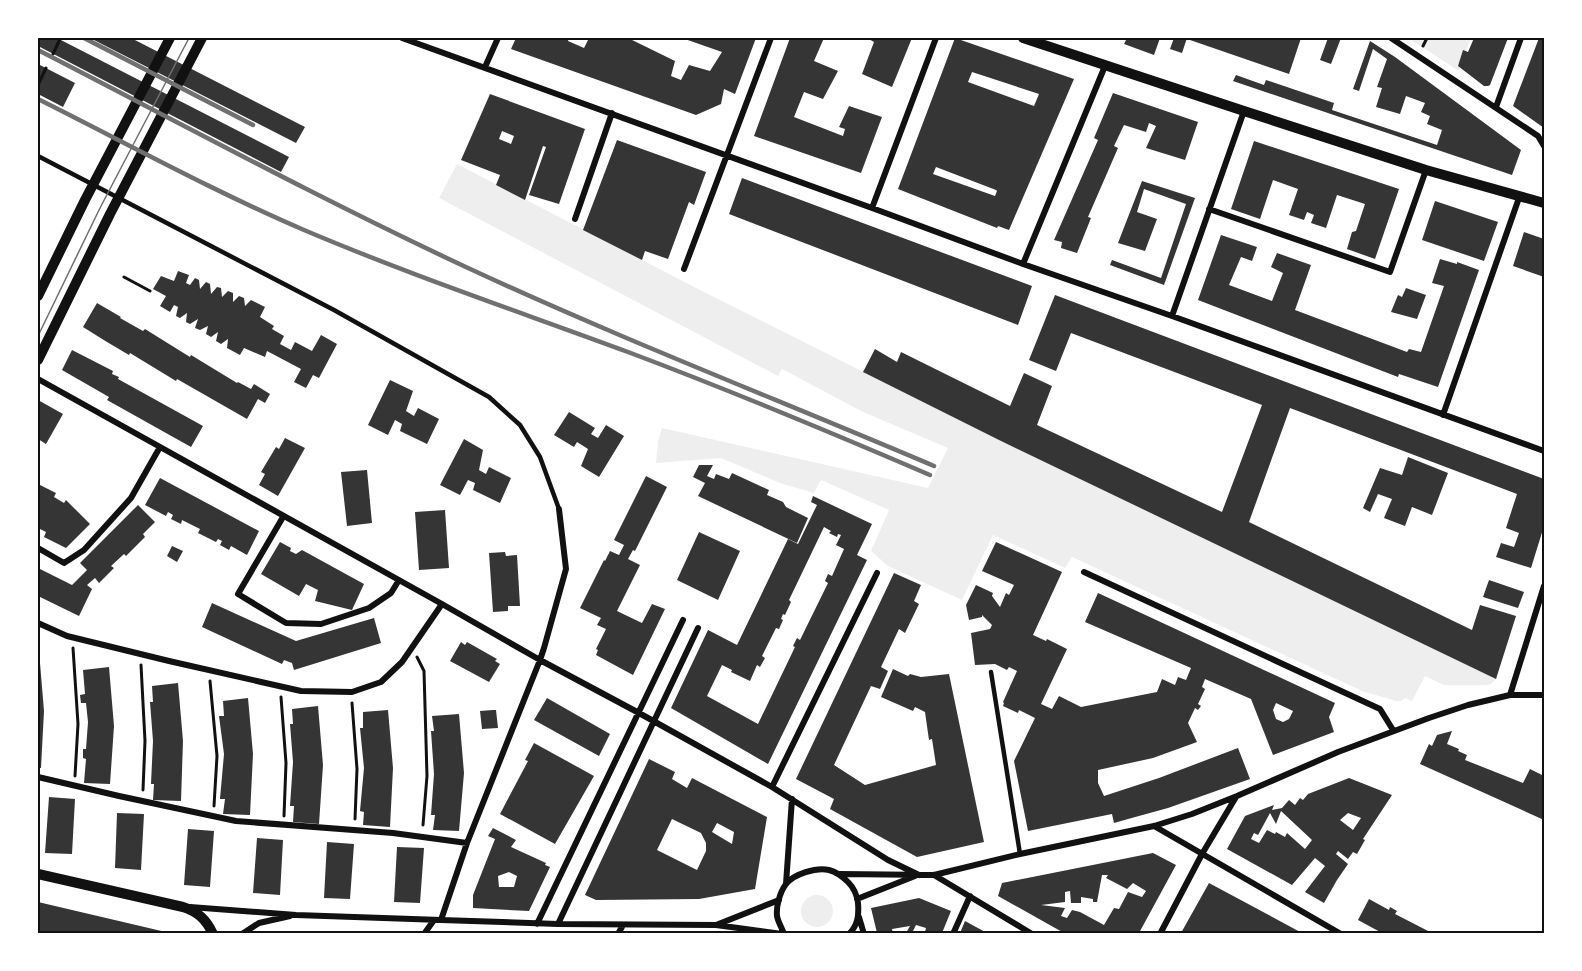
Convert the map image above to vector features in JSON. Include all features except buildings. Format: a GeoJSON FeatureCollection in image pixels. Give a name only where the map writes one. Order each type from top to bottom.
{"type":"FeatureCollection","features":[{"type":"Feature","properties":{"kind":"street"},"geometry":{"type":"LineString","coordinates":[[38,296],[85,200],[170,38]]}},
{"type":"Feature","properties":{"kind":"street"},"geometry":{"type":"LineString","coordinates":[[38,360],[110,214],[202,38]]}},
{"type":"Feature","properties":{"kind":"street"},"geometry":{"type":"LineString","coordinates":[[402,38],[1545,451]]}},
{"type":"Feature","properties":{"kind":"street"},"geometry":{"type":"LineString","coordinates":[[484,67],[498,38]]}},
{"type":"Feature","properties":{"kind":"street"},"geometry":{"type":"LineString","coordinates":[[684,269],[771,38]]}},
{"type":"Feature","properties":{"kind":"street"},"geometry":{"type":"LineString","coordinates":[[872,208],[936,38]]}},
{"type":"Feature","properties":{"kind":"street"},"geometry":{"type":"LineString","coordinates":[[1023,38],[1426,170],[1545,202]]}},
{"type":"Feature","properties":{"kind":"street"},"geometry":{"type":"LineString","coordinates":[[1391,38],[1496,106],[1538,136],[1545,146]]}},
{"type":"Feature","properties":{"kind":"street"},"geometry":{"type":"LineString","coordinates":[[1496,106],[1521,38]]}},
{"type":"Feature","properties":{"kind":"street"},"geometry":{"type":"LineString","coordinates":[[1023,264],[1105,66]]}},
{"type":"Feature","properties":{"kind":"street"},"geometry":{"type":"LineString","coordinates":[[1172,316],[1244,111]]}},
{"type":"Feature","properties":{"kind":"street"},"geometry":{"type":"LineString","coordinates":[[575,219],[612,113]]}},
{"type":"Feature","properties":{"kind":"street"},"geometry":{"type":"LineString","coordinates":[[1209,209],[1390,272],[1426,170]]}},
{"type":"Feature","properties":{"kind":"street"},"geometry":{"type":"LineString","coordinates":[[1443,415],[1520,195]]}},
{"type":"Feature","properties":{"kind":"street"},"geometry":{"type":"LineString","coordinates":[[38,379],[772,787],[888,860],[919,875]]}},
{"type":"Feature","properties":{"kind":"street"},"geometry":{"type":"LineString","coordinates":[[38,548],[64,563],[84,550],[130,498],[160,447]]}},
{"type":"Feature","properties":{"kind":"street"},"geometry":{"type":"LineString","coordinates":[[424,933],[438,920],[540,660],[566,569],[559,509]]}},
{"type":"Feature","properties":{"kind":"street"},"geometry":{"type":"LineString","coordinates":[[283,517],[238,594],[286,623],[321,624],[369,608],[392,592],[399,580]]}},
{"type":"Feature","properties":{"kind":"street"},"geometry":{"type":"LineString","coordinates":[[1084,572],[1380,709],[1394,730]]}},
{"type":"Feature","properties":{"kind":"street"},"geometry":{"type":"LineString","coordinates":[[772,787],[876,573]]}},
{"type":"Feature","properties":{"kind":"street"},"geometry":{"type":"LineString","coordinates":[[1510,695],[1545,586]]}},
{"type":"Feature","properties":{"kind":"street"},"geometry":{"type":"LineString","coordinates":[[38,623],[72,637],[301,691],[352,692],[381,682],[402,663],[442,604]]}},
{"type":"Feature","properties":{"kind":"street"},"geometry":{"type":"LineString","coordinates":[[537,924],[683,620]]}},
{"type":"Feature","properties":{"kind":"street"},"geometry":{"type":"LineString","coordinates":[[558,924],[698,628]]}},
{"type":"Feature","properties":{"kind":"street"},"geometry":{"type":"LineString","coordinates":[[786,884],[799,874],[827,869],[840,874],[934,874],[1154,826],[1237,796],[1394,730],[1468,705],[1510,695],[1545,695]]}},
{"type":"Feature","properties":{"kind":"street"},"geometry":{"type":"LineString","coordinates":[[38,777],[236,821],[354,830],[467,843]]}},
{"type":"Feature","properties":{"kind":"street"},"geometry":{"type":"LineString","coordinates":[[1160,933],[1202,854],[1237,796]]}},
{"type":"Feature","properties":{"kind":"street"},"geometry":{"type":"LineString","coordinates":[[38,874],[183,906],[296,915],[537,924],[716,925],[783,933],[777,917],[778,900],[786,884],[792,799]]}},
{"type":"Feature","properties":{"kind":"street"},"geometry":{"type":"LineString","coordinates":[[1154,826],[1341,933]]}},
{"type":"Feature","properties":{"kind":"street"},"geometry":{"type":"LineString","coordinates":[[840,874],[853,887],[864,933]]}},
{"type":"Feature","properties":{"kind":"street"},"geometry":{"type":"LineString","coordinates":[[934,874],[1032,933]]}},
{"type":"Feature","properties":{"kind":"street"},"geometry":{"type":"LineString","coordinates":[[857,899],[919,875]]}},
{"type":"Feature","properties":{"kind":"street"},"geometry":{"type":"LineString","coordinates":[[953,933],[970,896]]}},
{"type":"Feature","properties":{"kind":"street"},"geometry":{"type":"LineString","coordinates":[[716,925],[778,900]]}},
{"type":"Feature","properties":{"kind":"street"},"geometry":{"type":"LineString","coordinates":[[183,906],[201,916],[213,933]]}},
{"type":"Feature","properties":{"kind":"street"},"geometry":{"type":"LineString","coordinates":[[242,933],[259,923],[296,915]]}},
{"type":"Feature","properties":{"kind":"street"},"geometry":{"type":"LineString","coordinates":[[849,933],[859,916]]}},
{"type":"Feature","properties":{"kind":"street"},"geometry":{"type":"LineString","coordinates":[[618,933],[623,925]]}},
{"type":"Feature","properties":{"kind":"lane"},"geometry":{"type":"LineString","coordinates":[[38,156],[334,310],[489,397],[520,425],[540,457],[559,509]]}},
{"type":"Feature","properties":{"kind":"lane"},"geometry":{"type":"LineString","coordinates":[[991,672],[1020,854]]}},
{"type":"Feature","properties":{"kind":"path"},"geometry":{"type":"LineString","coordinates":[[53,54],[60,39]]}},
{"type":"Feature","properties":{"kind":"path"},"geometry":{"type":"LineString","coordinates":[[38,85],[46,68]]}},
{"type":"Feature","properties":{"kind":"path"},"geometry":{"type":"LineString","coordinates":[[124,277],[150,291]]}},
{"type":"Feature","properties":{"kind":"path"},"geometry":{"type":"LineString","coordinates":[[72,637],[78,724],[74,786]]}},
{"type":"Feature","properties":{"kind":"path"},"geometry":{"type":"LineString","coordinates":[[412,647],[424,671],[427,776],[423,837]]}},
{"type":"Feature","properties":{"kind":"path"},"geometry":{"type":"LineString","coordinates":[[140,654],[145,741],[142,801]]}},
{"type":"Feature","properties":{"kind":"path"},"geometry":{"type":"LineString","coordinates":[[209,670],[217,756],[214,816]]}},
{"type":"Feature","properties":{"kind":"path"},"geometry":{"type":"LineString","coordinates":[[280,686],[286,763],[283,825]]}},
{"type":"Feature","properties":{"kind":"path"},"geometry":{"type":"LineString","coordinates":[[352,692],[357,769],[354,830]]}},
{"type":"Feature","properties":{"kind":"shaded area"},"geometry":{"type":"Polygon","coordinates":[[[1408,38],[1471,38],[1459,71],[1408,38]]]}},
{"type":"Feature","properties":{"kind":"shaded area"},"geometry":{"type":"Polygon","coordinates":[[[457,164],[700,290],[999,440],[1496,679],[1486,685],[1444,685],[1425,676],[1412,701],[1405,698],[1396,701],[1362,691],[1072,557],[1065,568],[993,535],[962,600],[888,566],[871,551],[889,510],[821,480],[814,493],[780,483],[721,458],[656,463],[662,428],[928,488],[948,448],[863,412],[782,369],[778,376],[439,198],[457,164]]]}},
{"type":"Feature","properties":{"kind":"shaded area"},"geometry":{"type":"Polygon","coordinates":[[[817,895],[829,899],[833,911],[829,923],[817,927],[805,923],[801,911],[805,899],[817,895]]]}},
{"type":"Feature","properties":{"kind":"tram line"},"geometry":{"type":"LineString","coordinates":[[38,336],[100,208],[189,38]]}},
{"type":"Feature","properties":{"kind":"railway"},"geometry":{"type":"LineString","coordinates":[[84,38],[253,125]]}},
{"type":"Feature","properties":{"kind":"railway"},"geometry":{"type":"LineString","coordinates":[[38,50],[305,188],[468,268],[642,344],[934,466]]}},
{"type":"Feature","properties":{"kind":"railway"},"geometry":{"type":"LineString","coordinates":[[38,99],[203,183],[344,247],[704,381],[930,475]]}}]}
